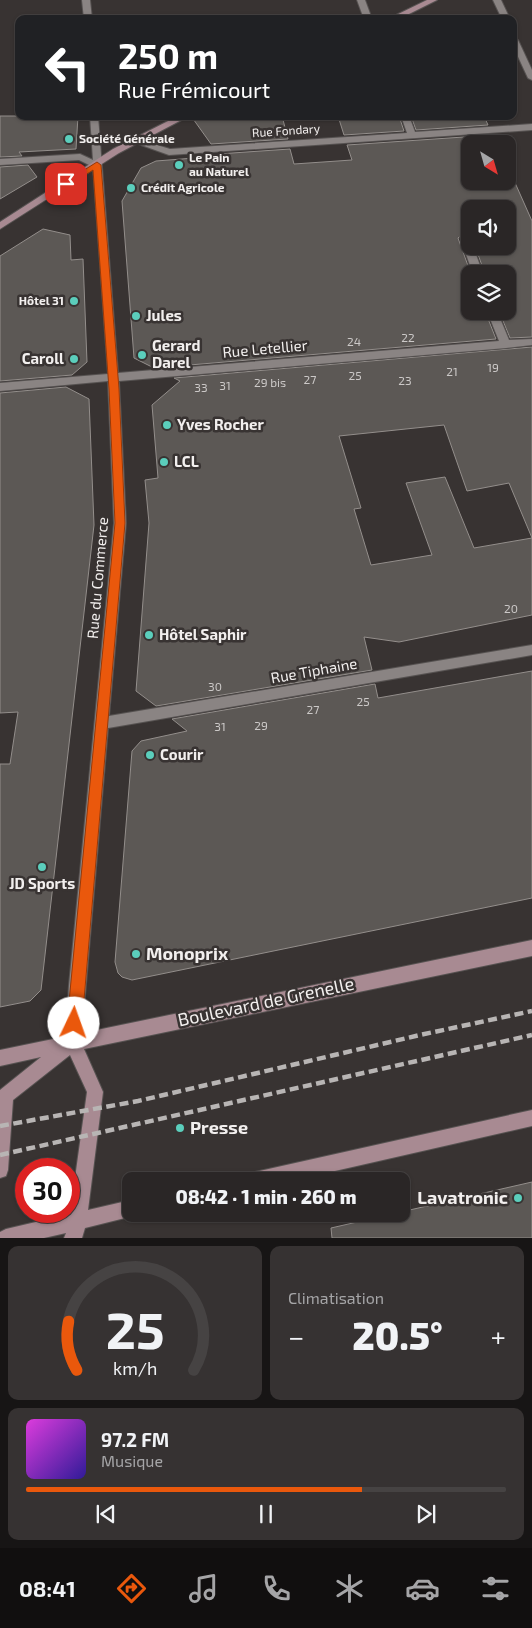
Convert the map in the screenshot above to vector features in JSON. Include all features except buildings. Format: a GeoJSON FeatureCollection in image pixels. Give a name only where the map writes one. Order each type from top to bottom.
{"type":"FeatureCollection","features":[{"type":"Feature","properties":{"kind":"main road"},"geometry":{"type":"LineString","coordinates":[[401,15],[433,0]]}},
{"type":"Feature","properties":{"kind":"main road"},"geometry":{"type":"LineString","coordinates":[[0,226],[134,141],[177,120]]}},
{"type":"Feature","properties":{"kind":"main road","name":"Boulevard de Grenelle"},"geometry":{"type":"LineString","coordinates":[[0,1058],[532,948]]}},
{"type":"Feature","properties":{"kind":"main road"},"geometry":{"type":"LineString","coordinates":[[0,1170],[5,1096],[74,1042],[95,1092],[75,1230]]}},
{"type":"Feature","properties":{"kind":"main road"},"geometry":{"type":"LineString","coordinates":[[295,1172],[532,1118]]}},
{"type":"Feature","properties":{"kind":"main road"},"geometry":{"type":"LineString","coordinates":[[6,1238],[75,1230],[122,1212]]}},
{"type":"Feature","properties":{"kind":"street"},"geometry":{"type":"LineString","coordinates":[[86,0],[88,15]]}},
{"type":"Feature","properties":{"kind":"street"},"geometry":{"type":"LineString","coordinates":[[361,0],[367,15]]}},
{"type":"Feature","properties":{"kind":"street"},"geometry":{"type":"LineString","coordinates":[[497,0],[504,15]]}},
{"type":"Feature","properties":{"kind":"street"},"geometry":{"type":"LineString","coordinates":[[517,46],[532,78]]}},
{"type":"Feature","properties":{"kind":"street","name":"Rue du Commerce"},"geometry":{"type":"LineString","coordinates":[[74,1042],[77,985],[120,523],[113,377],[94,120]]}},
{"type":"Feature","properties":{"kind":"street"},"geometry":{"type":"LineString","coordinates":[[406,120],[412,135]]}},
{"type":"Feature","properties":{"kind":"street","name":"Rue Fondary"},"geometry":{"type":"LineString","coordinates":[[134,141],[169,152],[532,127]]}},
{"type":"Feature","properties":{"kind":"street"},"geometry":{"type":"LineString","coordinates":[[0,162],[80,156],[97,165]]}},
{"type":"Feature","properties":{"kind":"street"},"geometry":{"type":"LineString","coordinates":[[496,320],[506,345]]}},
{"type":"Feature","properties":{"kind":"street","name":"Rue Letellier"},"geometry":{"type":"LineString","coordinates":[[0,387],[532,342]]}},
{"type":"Feature","properties":{"kind":"street","name":"Rue Tiphaine"},"geometry":{"type":"LineString","coordinates":[[101,723],[532,650]]}},
{"type":"Feature","properties":{"kind":"railway"},"geometry":{"type":"LineString","coordinates":[[0,1126],[138,1101],[420,1035],[532,1011]]}},
{"type":"Feature","properties":{"kind":"railway"},"geometry":{"type":"LineString","coordinates":[[0,1155],[532,1035]]}},
{"type":"Feature","properties":{"kind":"place","name":"Société Générale"},"geometry":{"type":"Point","coordinates":[69,139]}},
{"type":"Feature","properties":{"kind":"place","name":"Le Pain au Naturel"},"geometry":{"type":"Point","coordinates":[179,165]}},
{"type":"Feature","properties":{"kind":"place","name":"Crédit Agricole"},"geometry":{"type":"Point","coordinates":[131,188]}},
{"type":"Feature","properties":{"kind":"place","name":"Hôtel 31"},"geometry":{"type":"Point","coordinates":[74,301]}},
{"type":"Feature","properties":{"kind":"place","name":"Jules"},"geometry":{"type":"Point","coordinates":[136,316]}},
{"type":"Feature","properties":{"kind":"place","name":"Gerard Darel"},"geometry":{"type":"Point","coordinates":[142,355]}},
{"type":"Feature","properties":{"kind":"place","name":"Caroll"},"geometry":{"type":"Point","coordinates":[74,359]}},
{"type":"Feature","properties":{"kind":"place","name":"Yves Rocher"},"geometry":{"type":"Point","coordinates":[167,425]}},
{"type":"Feature","properties":{"kind":"place","name":"LCL"},"geometry":{"type":"Point","coordinates":[164,462]}},
{"type":"Feature","properties":{"kind":"place","name":"Hôtel Saphir"},"geometry":{"type":"Point","coordinates":[149,635]}},
{"type":"Feature","properties":{"kind":"place","name":"Courir"},"geometry":{"type":"Point","coordinates":[150,755]}},
{"type":"Feature","properties":{"kind":"place","name":"JD Sports"},"geometry":{"type":"Point","coordinates":[42,867]}},
{"type":"Feature","properties":{"kind":"place","name":"Monoprix"},"geometry":{"type":"Point","coordinates":[136,954]}},
{"type":"Feature","properties":{"kind":"place","name":"Presse"},"geometry":{"type":"Point","coordinates":[180,1128]}},
{"type":"Feature","properties":{"kind":"place","name":"Lavatronic"},"geometry":{"type":"Point","coordinates":[518,1198]}},
{"type":"Feature","properties":{"kind":"route"},"geometry":{"type":"LineString","coordinates":[[66,184],[97,165],[114,389],[120,523],[74,1023]]}}]}
